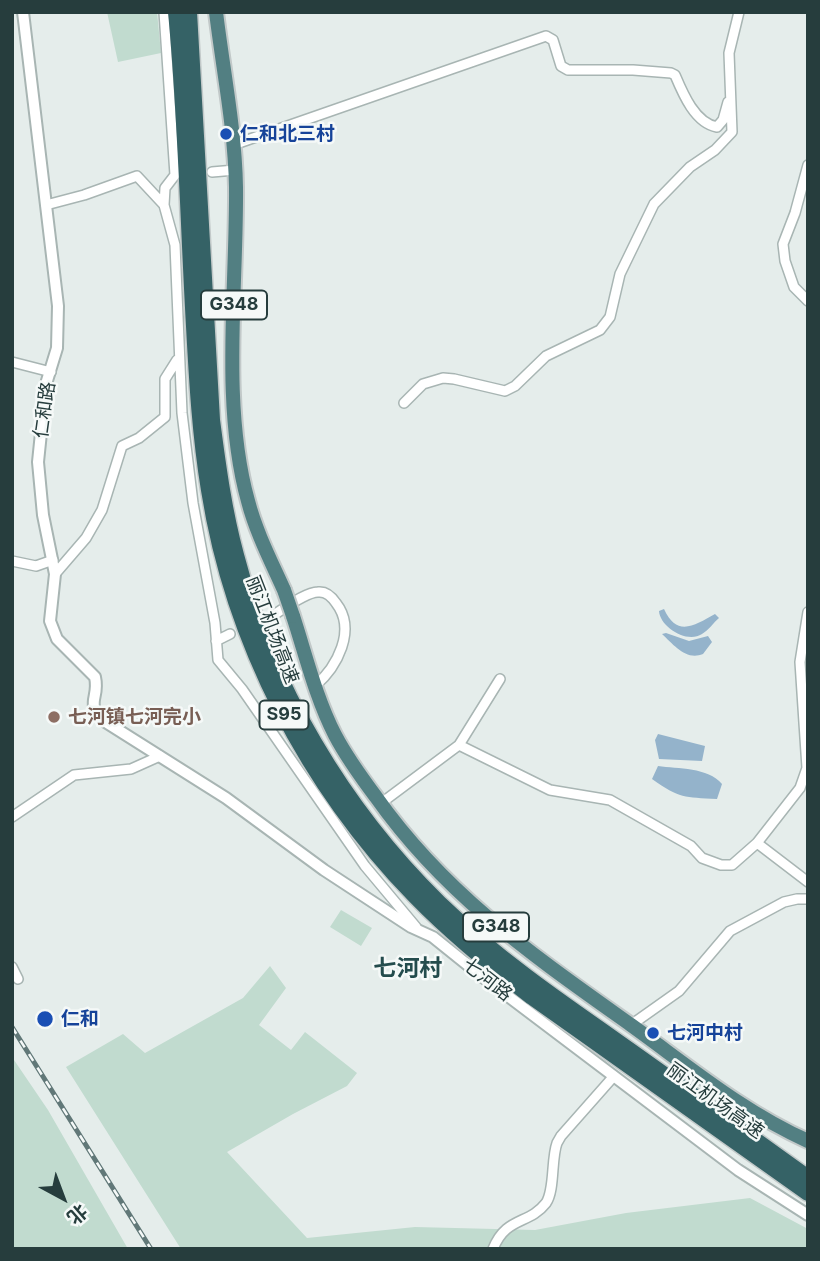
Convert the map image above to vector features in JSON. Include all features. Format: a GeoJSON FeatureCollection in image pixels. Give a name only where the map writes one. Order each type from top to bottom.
{"type":"FeatureCollection","features":[{"type":"Feature","properties":{"kind":"highway","name":"丽江机场高速"},"geometry":{"type":"LineString","coordinates":[[177,12],[200,421],[209,492],[218,539],[237,605],[282,711],[320,776],[358,830],[400,881],[442,922],[532,997],[808,1193]]}},
{"type":"Feature","properties":{"kind":"highway","name":"丽江机场高速"},"geometry":{"type":"LineString","coordinates":[[189,12],[212,420],[218,467],[231,536],[249,601],[293,705],[337,779],[373,830],[417,880],[468,930],[539,986],[808,1178]]}},
{"type":"Feature","properties":{"kind":"highway","name":"G348"},"geometry":{"type":"LineString","coordinates":[[216,12],[235,170],[233,398],[244,484],[252,516],[284,590],[315,686],[341,746],[380,804],[419,851],[473,906],[534,956],[738,1102],[808,1140]]}},
{"type":"Feature","properties":{"kind":"street","name":"仁和路"},"geometry":{"type":"LineString","coordinates":[[23,12],[58,306],[58,336],[46,384],[38,462],[43,514],[55,574],[51,626],[57,639],[95,677],[95,711],[104,721],[160,756]]}},
{"type":"Feature","properties":{"kind":"street"},"geometry":{"type":"LineString","coordinates":[[164,12],[174,175],[165,188],[164,205],[175,244],[178,359],[187,460],[220,665],[247,695],[365,866],[420,931]]}},
{"type":"Feature","properties":{"kind":"street"},"geometry":{"type":"LineString","coordinates":[[404,403],[423,384],[443,378],[505,391],[515,386],[546,356],[600,330],[610,317],[620,274],[654,204],[690,167],[715,150],[730,135],[733,127],[729,53],[738,12]]}},
{"type":"Feature","properties":{"kind":"street"},"geometry":{"type":"LineString","coordinates":[[233,145],[546,37],[553,40],[561,66],[568,70],[633,70],[675,75],[690,106],[715,128],[723,120],[731,93]]}},
{"type":"Feature","properties":{"kind":"street"},"geometry":{"type":"LineString","coordinates":[[808,165],[783,244],[785,261],[794,287],[808,302]]}},
{"type":"Feature","properties":{"kind":"street"},"geometry":{"type":"LineString","coordinates":[[212,172],[235,170]]}},
{"type":"Feature","properties":{"kind":"street"},"geometry":{"type":"LineString","coordinates":[[46,205],[137,176],[164,205]]}},
{"type":"Feature","properties":{"kind":"street"},"geometry":{"type":"LineString","coordinates":[[55,574],[86,538],[102,510],[122,446],[139,438],[165,417],[165,379],[178,359]]}},
{"type":"Feature","properties":{"kind":"street"},"geometry":{"type":"LineString","coordinates":[[12,362],[51,372]]}},
{"type":"Feature","properties":{"kind":"street"},"geometry":{"type":"LineString","coordinates":[[12,561],[36,566],[53,560]]}},
{"type":"Feature","properties":{"kind":"street"},"geometry":{"type":"LineString","coordinates":[[269,618],[315,592],[327,593],[336,602],[344,619],[343,642],[333,666],[315,686]]}},
{"type":"Feature","properties":{"kind":"street"},"geometry":{"type":"LineString","coordinates":[[459,745],[550,790],[610,800],[691,846],[702,858],[721,865],[734,864],[757,843],[800,788],[807,768],[800,662],[808,612]]}},
{"type":"Feature","properties":{"kind":"street"},"geometry":{"type":"LineString","coordinates":[[216,641],[230,634]]}},
{"type":"Feature","properties":{"kind":"street"},"geometry":{"type":"LineString","coordinates":[[380,804],[459,745],[500,679]]}},
{"type":"Feature","properties":{"kind":"street"},"geometry":{"type":"LineString","coordinates":[[12,817],[74,775],[131,769],[160,756]]}},
{"type":"Feature","properties":{"kind":"street","name":"七河路"},"geometry":{"type":"LineString","coordinates":[[160,756],[226,798],[324,870],[411,928],[433,937],[738,1170],[808,1215]]}},
{"type":"Feature","properties":{"kind":"street"},"geometry":{"type":"LineString","coordinates":[[757,843],[808,882]]}},
{"type":"Feature","properties":{"kind":"street"},"geometry":{"type":"LineString","coordinates":[[631,1025],[679,991],[730,931],[784,902],[808,899]]}},
{"type":"Feature","properties":{"kind":"street"},"geometry":{"type":"LineString","coordinates":[[12,967],[19,979]]}},
{"type":"Feature","properties":{"kind":"street"},"geometry":{"type":"LineString","coordinates":[[493,1249],[503,1230],[547,1202],[557,1143],[614,1076]]}},
{"type":"Feature","properties":{"kind":"green space"},"geometry":{"type":"Polygon","coordinates":[[[107,12],[157,12],[161,53],[118,62],[107,12]]]}},
{"type":"Feature","properties":{"kind":"green space"},"geometry":{"type":"Polygon","coordinates":[[[341,910],[372,928],[361,946],[330,927],[341,910]]]}},
{"type":"Feature","properties":{"kind":"green space"},"geometry":{"type":"Polygon","coordinates":[[[270,966],[286,988],[259,1025],[291,1050],[305,1032],[357,1073],[347,1086],[227,1152],[307,1238],[415,1227],[535,1230],[626,1213],[750,1198],[808,1229],[808,1249],[181,1249],[66,1067],[123,1034],[145,1053],[243,998],[270,966]]]}},
{"type":"Feature","properties":{"kind":"green space"},"geometry":{"type":"Polygon","coordinates":[[[12,1057],[48,1110],[128,1249],[12,1249],[12,1057]]]}},
{"type":"Feature","properties":{"kind":"water"},"geometry":{"type":"Polygon","coordinates":[[[664,609],[675,624],[681,626],[694,625],[715,614],[719,618],[707,631],[696,637],[689,637],[675,632],[664,623],[659,611],[664,609]]]}},
{"type":"Feature","properties":{"kind":"water"},"geometry":{"type":"Polygon","coordinates":[[[662,634],[689,641],[708,636],[712,642],[703,654],[691,655],[681,651],[662,634]]]}},
{"type":"Feature","properties":{"kind":"water"},"geometry":{"type":"Polygon","coordinates":[[[658,734],[705,746],[702,761],[659,759],[655,740],[658,734]]]}},
{"type":"Feature","properties":{"kind":"water"},"geometry":{"type":"Polygon","coordinates":[[[658,766],[709,774],[722,784],[717,799],[676,794],[652,779],[658,766]]]}},
{"type":"Feature","properties":{"kind":"railway"},"geometry":{"type":"LineString","coordinates":[[12,1027],[151,1249]]}},
{"type":"Feature","properties":{"kind":"place","name":"仁和北三村"},"geometry":{"type":"Point","coordinates":[226,134]}},
{"type":"Feature","properties":{"kind":"place","name":"七河镇七河完小"},"geometry":{"type":"Point","coordinates":[54,717]}},
{"type":"Feature","properties":{"kind":"place","name":"仁和"},"geometry":{"type":"Point","coordinates":[45,1019]}},
{"type":"Feature","properties":{"kind":"place","name":"七河中村"},"geometry":{"type":"Point","coordinates":[653,1033]}},
{"type":"Feature","properties":{"kind":"district","name":"七河村"},"geometry":{"type":"Point","coordinates":[408,969]}}]}
